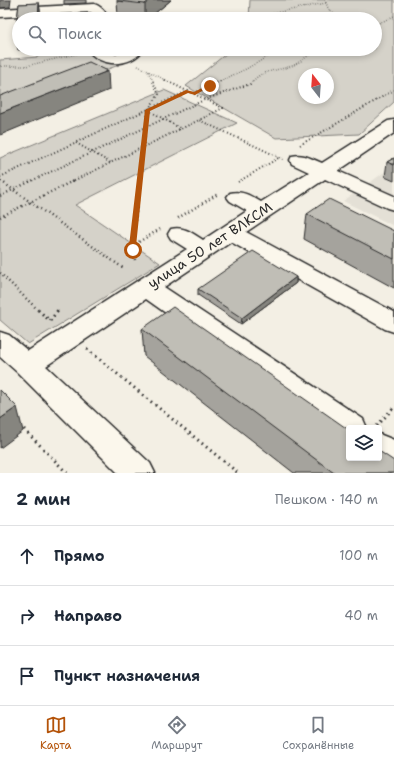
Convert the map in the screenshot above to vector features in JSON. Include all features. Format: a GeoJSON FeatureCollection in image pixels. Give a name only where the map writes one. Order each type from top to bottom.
{"type":"FeatureCollection","features":[{"type":"Feature","properties":{"kind":"street"},"geometry":{"type":"LineString","coordinates":[[0,13],[53,5],[94,8],[98,12]]}},
{"type":"Feature","properties":{"kind":"street"},"geometry":{"type":"LineString","coordinates":[[108,56],[116,60],[123,59],[127,56]]}},
{"type":"Feature","properties":{"kind":"street","name":"улица 50 лет ВЛКСМ"},"geometry":{"type":"LineString","coordinates":[[27,365],[322,171],[384,142],[394,125]]}},
{"type":"Feature","properties":{"kind":"street"},"geometry":{"type":"LineString","coordinates":[[293,155],[322,171],[394,204]]}},
{"type":"Feature","properties":{"kind":"street"},"geometry":{"type":"LineString","coordinates":[[230,192],[262,211]]}},
{"type":"Feature","properties":{"kind":"street"},"geometry":{"type":"LineString","coordinates":[[172,227],[203,250]]}},
{"type":"Feature","properties":{"kind":"street"},"geometry":{"type":"LineString","coordinates":[[230,232],[394,323]]}},
{"type":"Feature","properties":{"kind":"street"},"geometry":{"type":"LineString","coordinates":[[146,287],[348,425]]}},
{"type":"Feature","properties":{"kind":"street"},"geometry":{"type":"LineString","coordinates":[[0,342],[27,365],[139,473]]}},
{"type":"Feature","properties":{"kind":"street"},"geometry":{"type":"LineString","coordinates":[[382,449],[394,457]]}},
{"type":"Feature","properties":{"kind":"path"},"geometry":{"type":"LineString","coordinates":[[326,0],[330,12]]}},
{"type":"Feature","properties":{"kind":"path"},"geometry":{"type":"LineString","coordinates":[[280,12],[326,3]]}},
{"type":"Feature","properties":{"kind":"path"},"geometry":{"type":"LineString","coordinates":[[382,22],[394,16]]}},
{"type":"Feature","properties":{"kind":"path"},"geometry":{"type":"LineString","coordinates":[[0,66],[26,66],[66,56]]}},
{"type":"Feature","properties":{"kind":"path"},"geometry":{"type":"LineString","coordinates":[[194,94],[246,69],[269,56]]}},
{"type":"Feature","properties":{"kind":"path"},"geometry":{"type":"LineString","coordinates":[[0,196],[206,99],[250,84],[257,76],[266,71],[280,70],[295,64],[307,56]]}},
{"type":"Feature","properties":{"kind":"path"},"geometry":{"type":"LineString","coordinates":[[0,217],[30,203],[145,146],[223,108],[148,71],[159,94],[148,110],[145,127],[145,146],[132,246],[135,260]]}},
{"type":"Feature","properties":{"kind":"path"},"geometry":{"type":"LineString","coordinates":[[132,246],[172,227],[230,192],[279,157],[293,155],[394,90]]}},
{"type":"Feature","properties":{"kind":"path"},"geometry":{"type":"LineString","coordinates":[[0,177],[188,91]]}},
{"type":"Feature","properties":{"kind":"path"},"geometry":{"type":"LineString","coordinates":[[148,110],[181,129]]}},
{"type":"Feature","properties":{"kind":"path"},"geometry":{"type":"LineString","coordinates":[[199,120],[279,157],[293,155]]}},
{"type":"Feature","properties":{"kind":"path"},"geometry":{"type":"LineString","coordinates":[[75,143],[111,163]]}},
{"type":"Feature","properties":{"kind":"path"},"geometry":{"type":"LineString","coordinates":[[0,181],[123,268]]}},
{"type":"Feature","properties":{"kind":"path"},"geometry":{"type":"LineString","coordinates":[[0,273],[70,337],[85,347],[238,473]]}},
{"type":"Feature","properties":{"kind":"path"},"geometry":{"type":"LineString","coordinates":[[50,320],[59,308]]}},
{"type":"Feature","properties":{"kind":"path"},"geometry":{"type":"LineString","coordinates":[[378,425],[394,407]]}},
{"type":"Feature","properties":{"kind":"path"},"geometry":{"type":"LineString","coordinates":[[15,421],[67,473]]}},
{"type":"Feature","properties":{"kind":"shaded area"},"geometry":{"type":"Polygon","coordinates":[[[250,0],[394,0],[394,102],[359,134],[276,138],[186,86],[223,56],[382,56],[382,12],[249,12],[250,0]]]}},
{"type":"Feature","properties":{"kind":"shaded area"},"geometry":{"type":"Polygon","coordinates":[[[101,56],[119,65],[0,108],[0,60],[38,57],[101,56]]]}},
{"type":"Feature","properties":{"kind":"shaded area"},"geometry":{"type":"Polygon","coordinates":[[[164,90],[237,123],[75,205],[160,263],[28,344],[0,320],[0,158],[164,90]]]}},
{"type":"Feature","properties":{"kind":"shaded area"},"geometry":{"type":"Polygon","coordinates":[[[394,165],[394,226],[343,201],[361,189],[394,165]]]}},
{"type":"Feature","properties":{"kind":"building"},"geometry":{"type":"Polygon","coordinates":[[[117,0],[150,0],[145,4],[117,0]]]}},
{"type":"Feature","properties":{"kind":"building"},"geometry":{"type":"Polygon","coordinates":[[[39,3],[38,12],[18,12],[19,4],[39,3]]]}},
{"type":"Feature","properties":{"kind":"building"},"geometry":{"type":"Polygon","coordinates":[[[89,62],[108,71],[0,113],[0,96],[89,62]]]}},
{"type":"Feature","properties":{"kind":"building"},"geometry":{"type":"Polygon","coordinates":[[[394,158],[394,165],[387,162],[394,158]]]}},
{"type":"Feature","properties":{"kind":"building"},"geometry":{"type":"Polygon","coordinates":[[[329,199],[394,231],[394,259],[307,214],[329,199]]]}},
{"type":"Feature","properties":{"kind":"building"},"geometry":{"type":"Polygon","coordinates":[[[253,251],[296,277],[242,318],[198,289],[253,251]]]}},
{"type":"Feature","properties":{"kind":"building"},"geometry":{"type":"Polygon","coordinates":[[[173,307],[346,428],[346,461],[382,461],[382,453],[394,461],[394,473],[334,473],[142,329],[173,307]]]}},
{"type":"Feature","properties":{"kind":"building"},"geometry":{"type":"Polygon","coordinates":[[[0,390],[17,407],[0,419],[0,390]]]}},
{"type":"Feature","properties":{"kind":"route"},"geometry":{"type":"LineString","coordinates":[[133,250],[132,246],[145,146],[145,127],[148,110],[188,91],[194,94],[210,86]]}}]}
